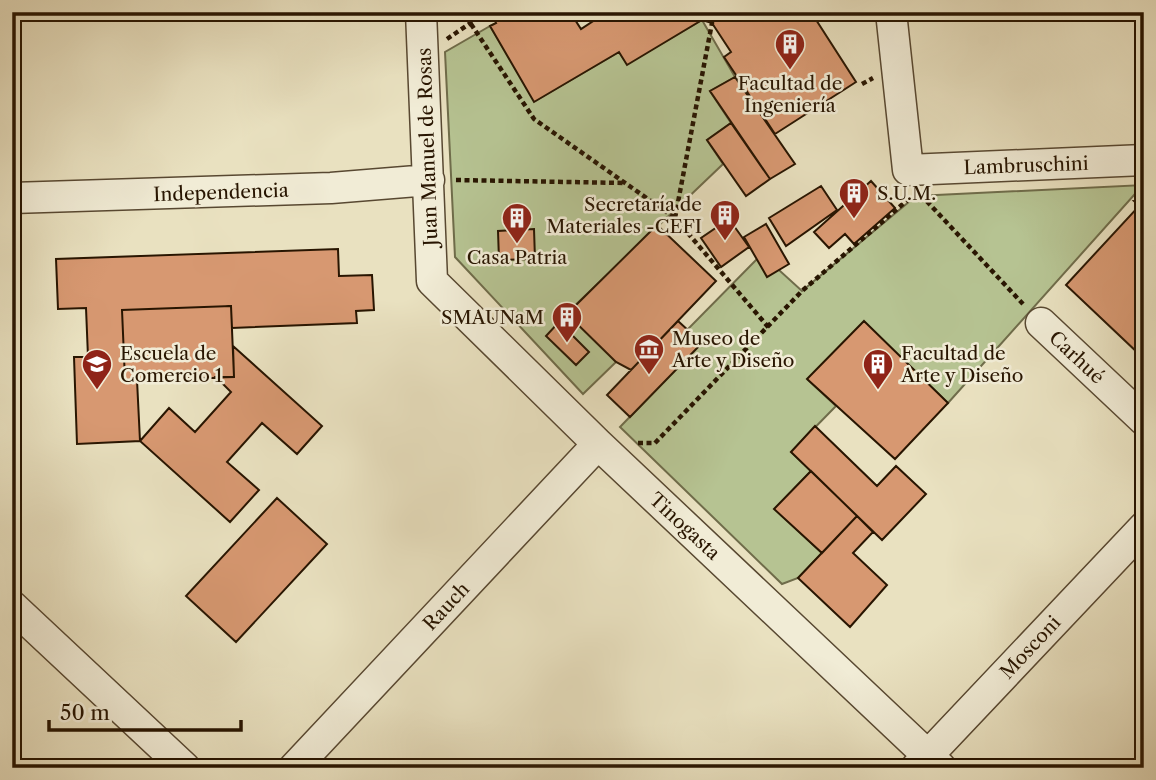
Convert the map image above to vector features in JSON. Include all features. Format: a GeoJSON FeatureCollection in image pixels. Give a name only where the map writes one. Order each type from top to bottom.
{"type":"FeatureCollection","features":[{"type":"Feature","properties":{"kind":"street","name":"Juan Manuel de Rosas"},"geometry":{"type":"LineString","coordinates":[[421,12],[432,281]]}},
{"type":"Feature","properties":{"kind":"street","name":"Lambruschini"},"geometry":{"type":"LineString","coordinates":[[891,12],[908,170],[1144,160]]}},
{"type":"Feature","properties":{"kind":"street","name":"Independencia"},"geometry":{"type":"LineString","coordinates":[[12,198],[331,188],[429,180]]}},
{"type":"Feature","properties":{"kind":"street","name":"Tinogasta"},"geometry":{"type":"LineString","coordinates":[[432,281],[928,764]]}},
{"type":"Feature","properties":{"kind":"street","name":"Carhué"},"geometry":{"type":"LineString","coordinates":[[1041,323],[1144,420]]}},
{"type":"Feature","properties":{"kind":"street","name":"Rauch"},"geometry":{"type":"LineString","coordinates":[[294,768],[598,444]]}},
{"type":"Feature","properties":{"kind":"street","name":"Mosconi"},"geometry":{"type":"LineString","coordinates":[[928,764],[1144,527]]}},
{"type":"Feature","properties":{"kind":"street"},"geometry":{"type":"LineString","coordinates":[[12,606],[185,768]]}},
{"type":"Feature","properties":{"kind":"path"},"geometry":{"type":"LineString","coordinates":[[424,55],[487,12]]}},
{"type":"Feature","properties":{"kind":"path"},"geometry":{"type":"LineString","coordinates":[[675,218],[711,18]]}},
{"type":"Feature","properties":{"kind":"path"},"geometry":{"type":"LineString","coordinates":[[471,24],[534,119],[675,218],[769,328]]}},
{"type":"Feature","properties":{"kind":"path"},"geometry":{"type":"LineString","coordinates":[[429,180],[627,183]]}},
{"type":"Feature","properties":{"kind":"path"},"geometry":{"type":"LineString","coordinates":[[598,444],[655,443],[802,291],[917,192],[1041,323]]}},
{"type":"Feature","properties":{"kind":"green space"},"geometry":{"type":"Polygon","coordinates":[[[702,20],[735,77],[710,91],[731,123],[707,140],[723,164],[567,313],[616,362],[583,394],[455,257],[445,52],[490,26],[535,101],[619,52],[627,64],[702,20]]]}},
{"type":"Feature","properties":{"kind":"green space"},"geometry":{"type":"Polygon","coordinates":[[[1143,185],[948,403],[864,322],[808,380],[836,406],[791,452],[811,471],[775,509],[822,553],[798,578],[782,584],[620,427],[701,343],[688,329],[757,259],[779,270],[802,291],[916,196],[1143,185]]]}},
{"type":"Feature","properties":{"kind":"building","name":"Facultad de Ingeniería"},"geometry":{"type":"Polygon","coordinates":[[[489,12],[570,12],[581,29],[607,12],[811,12],[856,82],[775,134],[724,57],[731,52],[712,23],[702,20],[627,65],[619,52],[534,102],[490,26],[496,23],[489,12]]]}},
{"type":"Feature","properties":{"kind":"building"},"geometry":{"type":"Polygon","coordinates":[[[735,77],[795,164],[770,179],[710,91],[735,77]]]}},
{"type":"Feature","properties":{"kind":"building"},"geometry":{"type":"Polygon","coordinates":[[[731,123],[770,179],[746,196],[707,140],[731,123]]]}},
{"type":"Feature","properties":{"kind":"building","name":"S.U.M."},"geometry":{"type":"Polygon","coordinates":[[[871,181],[895,208],[854,244],[845,234],[829,248],[814,232],[871,181]]]}},
{"type":"Feature","properties":{"kind":"building"},"geometry":{"type":"Polygon","coordinates":[[[821,186],[837,210],[786,246],[769,218],[821,186]]]}},
{"type":"Feature","properties":{"kind":"building"},"geometry":{"type":"Polygon","coordinates":[[[1144,200],[1144,210],[1134,201],[1144,200]]]}},
{"type":"Feature","properties":{"kind":"building"},"geometry":{"type":"Polygon","coordinates":[[[1139,206],[1144,210],[1144,349],[1139,354],[1066,285],[1139,206]]]}},
{"type":"Feature","properties":{"kind":"building","name":"Secretaría de Materiales -CEFI"},"geometry":{"type":"Polygon","coordinates":[[[729,219],[749,247],[721,267],[701,238],[729,219]]]}},
{"type":"Feature","properties":{"kind":"building"},"geometry":{"type":"Polygon","coordinates":[[[766,224],[789,264],[767,277],[744,237],[766,224]]]}},
{"type":"Feature","properties":{"kind":"building"},"geometry":{"type":"Polygon","coordinates":[[[657,225],[716,281],[631,370],[616,362],[567,314],[657,225]]]}},
{"type":"Feature","properties":{"kind":"building","name":"Casa Patria"},"geometry":{"type":"Polygon","coordinates":[[[534,229],[535,259],[499,260],[498,231],[534,229]]]}},
{"type":"Feature","properties":{"kind":"building"},"geometry":{"type":"Polygon","coordinates":[[[338,249],[339,276],[372,275],[374,310],[356,311],[357,323],[232,328],[231,306],[122,310],[125,380],[137,380],[140,441],[77,444],[74,357],[88,357],[86,308],[58,309],[56,259],[338,249]]]}},
{"type":"Feature","properties":{"kind":"building"},"geometry":{"type":"Polygon","coordinates":[[[231,306],[234,377],[125,380],[122,310],[231,306]]]}},
{"type":"Feature","properties":{"kind":"building"},"geometry":{"type":"Polygon","coordinates":[[[678,321],[702,343],[630,417],[607,395],[678,321]]]}},
{"type":"Feature","properties":{"kind":"building","name":"Facultad de Arte y Diseño"},"geometry":{"type":"Polygon","coordinates":[[[864,321],[948,403],[895,459],[807,379],[864,321]]]}},
{"type":"Feature","properties":{"kind":"building","name":"SMAUNaM"},"geometry":{"type":"Polygon","coordinates":[[[559,322],[589,352],[576,365],[546,336],[559,322]]]}},
{"type":"Feature","properties":{"kind":"building"},"geometry":{"type":"Polygon","coordinates":[[[233,346],[322,426],[297,454],[262,423],[227,462],[259,490],[230,522],[140,441],[169,408],[195,432],[231,392],[216,377],[234,377],[233,346]]]}},
{"type":"Feature","properties":{"kind":"building"},"geometry":{"type":"Polygon","coordinates":[[[815,426],[877,486],[896,466],[926,494],[882,540],[791,452],[815,426]]]}},
{"type":"Feature","properties":{"kind":"building"},"geometry":{"type":"Polygon","coordinates":[[[811,471],[857,516],[822,553],[774,509],[811,471]]]}},
{"type":"Feature","properties":{"kind":"building"},"geometry":{"type":"Polygon","coordinates":[[[277,498],[327,544],[236,642],[186,596],[277,498]]]}},
{"type":"Feature","properties":{"kind":"building"},"geometry":{"type":"Polygon","coordinates":[[[857,516],[873,532],[853,553],[887,585],[850,627],[798,578],[857,516]]]}},
{"type":"Feature","properties":{"kind":"place","name":"Facultad de Ingeniería"},"geometry":{"type":"Point","coordinates":[790,71]}},
{"type":"Feature","properties":{"kind":"place","name":"S.U.M."},"geometry":{"type":"Point","coordinates":[854,220]}},
{"type":"Feature","properties":{"kind":"place","name":"Secretaría de Materiales -CEFI"},"geometry":{"type":"Point","coordinates":[725,242]}},
{"type":"Feature","properties":{"kind":"place","name":"Casa Patria"},"geometry":{"type":"Point","coordinates":[517,245]}},
{"type":"Feature","properties":{"kind":"place","name":"SMAUNaM"},"geometry":{"type":"Point","coordinates":[567,344]}},
{"type":"Feature","properties":{"kind":"place","name":"Museo de Arte y Diseño"},"geometry":{"type":"Point","coordinates":[649,376]}},
{"type":"Feature","properties":{"kind":"place","name":"Escuela de Comercio 1"},"geometry":{"type":"Point","coordinates":[97,391]}},
{"type":"Feature","properties":{"kind":"place","name":"Facultad de Arte y Diseño"},"geometry":{"type":"Point","coordinates":[878,391]}}]}
